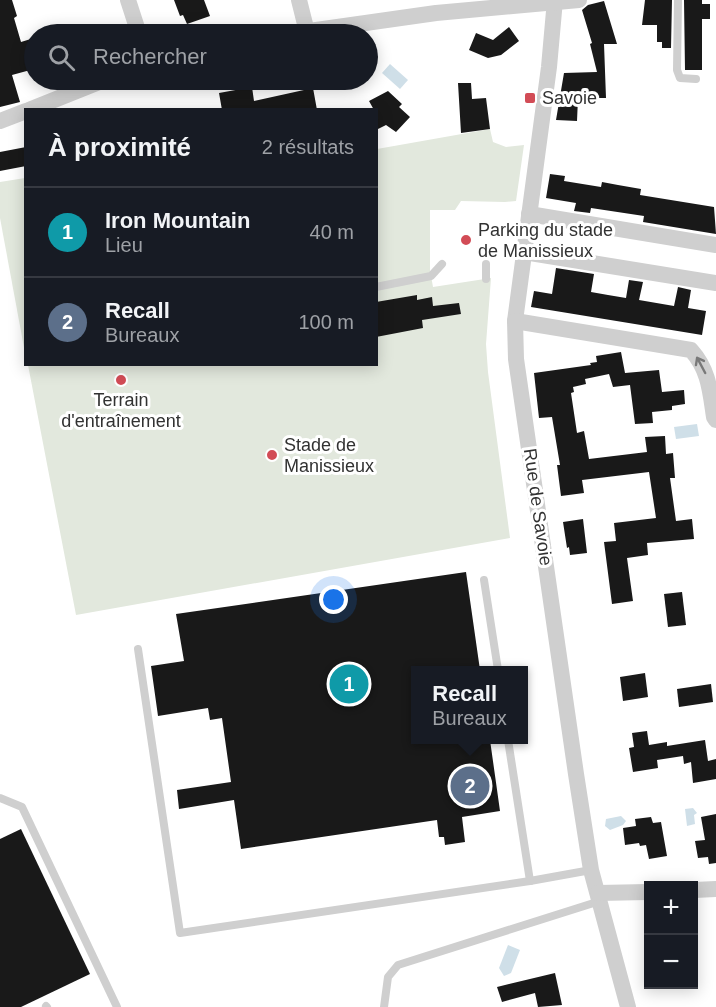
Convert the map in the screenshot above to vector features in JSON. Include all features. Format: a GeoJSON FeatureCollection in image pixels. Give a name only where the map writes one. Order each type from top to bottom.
{"type":"FeatureCollection","features":[{"type":"Feature","properties":{"kind":"street"},"geometry":{"type":"LineString","coordinates":[[128,0],[136,24]]}},
{"type":"Feature","properties":{"kind":"street"},"geometry":{"type":"LineString","coordinates":[[299,0],[304,24]]}},
{"type":"Feature","properties":{"kind":"street"},"geometry":{"type":"LineString","coordinates":[[358,24],[436,12],[579,0]]}},
{"type":"Feature","properties":{"kind":"street","name":"Rue de Savoie"},"geometry":{"type":"LineString","coordinates":[[554,1],[549,67],[515,321],[516,358],[591,870],[627,1007]]}},
{"type":"Feature","properties":{"kind":"street"},"geometry":{"type":"LineString","coordinates":[[32,108],[78,90]]}},
{"type":"Feature","properties":{"kind":"street"},"geometry":{"type":"LineString","coordinates":[[0,121],[24,111]]}},
{"type":"Feature","properties":{"kind":"street"},"geometry":{"type":"LineString","coordinates":[[529,214],[716,245]]}},
{"type":"Feature","properties":{"kind":"street"},"geometry":{"type":"LineString","coordinates":[[524,252],[716,283]]}},
{"type":"Feature","properties":{"kind":"street"},"geometry":{"type":"LineString","coordinates":[[515,321],[691,350],[701,361],[708,377],[716,420]]}},
{"type":"Feature","properties":{"kind":"street"},"geometry":{"type":"LineString","coordinates":[[698,890],[716,889]]}},
{"type":"Feature","properties":{"kind":"street"},"geometry":{"type":"LineString","coordinates":[[599,897],[644,892]]}},
{"type":"Feature","properties":{"kind":"lane"},"geometry":{"type":"LineString","coordinates":[[678,0],[677,70],[680,78],[696,79]]}},
{"type":"Feature","properties":{"kind":"lane"},"geometry":{"type":"LineString","coordinates":[[378,287],[431,276],[442,264]]}},
{"type":"Feature","properties":{"kind":"lane"},"geometry":{"type":"LineString","coordinates":[[486,264],[486,279]]}},
{"type":"Feature","properties":{"kind":"lane"},"geometry":{"type":"LineString","coordinates":[[484,580],[497,666]]}},
{"type":"Feature","properties":{"kind":"lane"},"geometry":{"type":"LineString","coordinates":[[138,649],[180,933],[591,870]]}},
{"type":"Feature","properties":{"kind":"lane"},"geometry":{"type":"LineString","coordinates":[[509,744],[530,881]]}},
{"type":"Feature","properties":{"kind":"lane"},"geometry":{"type":"LineString","coordinates":[[0,798],[22,807],[117,1007]]}},
{"type":"Feature","properties":{"kind":"lane"},"geometry":{"type":"LineString","coordinates":[[384,1007],[388,977],[398,965],[599,897]]}},
{"type":"Feature","properties":{"kind":"shaded area"},"geometry":{"type":"Polygon","coordinates":[[[390,64],[408,80],[400,89],[382,73],[390,64]]]}},
{"type":"Feature","properties":{"kind":"shaded area","name":"Stade de Manissieux"},"geometry":{"type":"Polygon","coordinates":[[[490,129],[493,142],[506,147],[524,145],[516,201],[461,201],[455,210],[430,210],[430,270],[433,287],[491,278],[486,344],[488,372],[510,538],[76,615],[28,366],[378,366],[378,149],[490,129]]]}},
{"type":"Feature","properties":{"kind":"shaded area"},"geometry":{"type":"Polygon","coordinates":[[[24,178],[24,348],[0,218],[0,182],[24,178]]]}},
{"type":"Feature","properties":{"kind":"shaded area"},"geometry":{"type":"Polygon","coordinates":[[[697,424],[699,436],[676,439],[674,427],[697,424]]]}},
{"type":"Feature","properties":{"kind":"shaded area"},"geometry":{"type":"Polygon","coordinates":[[[693,808],[697,813],[694,815],[695,824],[687,826],[685,809],[693,808]]]}},
{"type":"Feature","properties":{"kind":"shaded area"},"geometry":{"type":"Polygon","coordinates":[[[621,816],[626,821],[623,825],[610,830],[605,826],[606,819],[621,816]]]}},
{"type":"Feature","properties":{"kind":"shaded area"},"geometry":{"type":"Polygon","coordinates":[[[508,945],[520,950],[511,973],[504,976],[499,968],[508,945]]]}},
{"type":"Feature","properties":{"kind":"building"},"geometry":{"type":"Polygon","coordinates":[[[0,0],[12,0],[17,16],[14,18],[21,42],[24,41],[24,72],[12,75],[20,102],[0,107],[0,0]]]}},
{"type":"Feature","properties":{"kind":"building"},"geometry":{"type":"Polygon","coordinates":[[[174,0],[204,0],[210,16],[187,24],[183,15],[180,16],[174,0]]]}},
{"type":"Feature","properties":{"kind":"building"},"geometry":{"type":"Polygon","coordinates":[[[645,0],[672,0],[671,48],[662,48],[662,42],[657,42],[657,25],[642,25],[645,0]]]}},
{"type":"Feature","properties":{"kind":"building"},"geometry":{"type":"Polygon","coordinates":[[[684,0],[702,0],[702,4],[710,4],[710,19],[702,19],[702,70],[685,70],[684,0]]]}},
{"type":"Feature","properties":{"kind":"building"},"geometry":{"type":"Polygon","coordinates":[[[604,1],[617,44],[604,44],[606,98],[578,98],[577,121],[556,120],[564,73],[597,72],[590,44],[592,43],[582,10],[588,5],[604,1]]]}},
{"type":"Feature","properties":{"kind":"building"},"geometry":{"type":"Polygon","coordinates":[[[509,27],[519,41],[501,55],[488,58],[469,50],[476,33],[493,40],[509,27]]]}},
{"type":"Feature","properties":{"kind":"building"},"geometry":{"type":"Polygon","coordinates":[[[458,83],[471,83],[472,99],[486,98],[490,129],[461,133],[458,83]]]}},
{"type":"Feature","properties":{"kind":"building"},"geometry":{"type":"Polygon","coordinates":[[[252,90],[254,101],[313,90],[317,108],[222,108],[219,93],[252,90]]]}},
{"type":"Feature","properties":{"kind":"building"},"geometry":{"type":"Polygon","coordinates":[[[388,91],[402,104],[399,107],[410,117],[396,132],[386,125],[378,129],[378,108],[373,108],[369,101],[388,91]]]}},
{"type":"Feature","properties":{"kind":"building"},"geometry":{"type":"Polygon","coordinates":[[[24,147],[24,166],[0,171],[0,152],[24,147]]]}},
{"type":"Feature","properties":{"kind":"building"},"geometry":{"type":"Polygon","coordinates":[[[550,174],[565,176],[564,181],[601,187],[602,182],[641,189],[640,195],[714,207],[716,234],[643,222],[644,216],[591,208],[590,213],[574,211],[576,203],[546,198],[550,174]]]}},
{"type":"Feature","properties":{"kind":"building"},"geometry":{"type":"Polygon","coordinates":[[[556,268],[594,274],[591,292],[626,298],[629,280],[643,282],[639,300],[674,306],[678,287],[691,290],[688,308],[706,311],[702,335],[531,307],[534,291],[552,294],[556,268]]]}},
{"type":"Feature","properties":{"kind":"building"},"geometry":{"type":"Polygon","coordinates":[[[417,295],[417,300],[432,297],[433,306],[459,303],[461,314],[422,320],[423,328],[378,337],[378,302],[417,295]]]}},
{"type":"Feature","properties":{"kind":"building"},"geometry":{"type":"Polygon","coordinates":[[[621,352],[625,373],[659,370],[662,392],[684,390],[685,404],[672,406],[672,410],[652,412],[653,423],[635,424],[630,385],[613,387],[609,374],[585,379],[586,384],[573,387],[574,392],[571,393],[577,433],[584,431],[589,459],[647,452],[645,437],[665,436],[666,454],[673,453],[675,478],[670,478],[676,521],[692,519],[694,539],[647,543],[648,555],[627,558],[633,601],[612,604],[604,542],[616,541],[614,523],[656,518],[649,472],[582,480],[584,493],[561,496],[557,465],[560,465],[552,417],[539,418],[534,373],[591,365],[590,363],[597,362],[596,356],[621,352]]]}},
{"type":"Feature","properties":{"kind":"building"},"geometry":{"type":"Polygon","coordinates":[[[583,519],[587,553],[570,555],[563,522],[583,519]]]}},
{"type":"Feature","properties":{"kind":"building"},"geometry":{"type":"Polygon","coordinates":[[[466,572],[479,666],[411,666],[411,744],[491,744],[500,811],[462,817],[465,842],[445,845],[444,837],[439,837],[437,820],[241,849],[234,800],[179,809],[177,790],[231,782],[222,718],[210,720],[208,708],[158,716],[151,666],[184,661],[176,614],[466,572]]]}},
{"type":"Feature","properties":{"kind":"building"},"geometry":{"type":"Polygon","coordinates":[[[682,592],[686,625],[668,627],[664,594],[682,592]]]}},
{"type":"Feature","properties":{"kind":"building"},"geometry":{"type":"Polygon","coordinates":[[[645,673],[648,697],[623,701],[620,677],[645,673]]]}},
{"type":"Feature","properties":{"kind":"building"},"geometry":{"type":"Polygon","coordinates":[[[711,684],[713,702],[679,707],[677,689],[711,684]]]}},
{"type":"Feature","properties":{"kind":"building"},"geometry":{"type":"Polygon","coordinates":[[[647,731],[649,745],[667,742],[667,746],[705,740],[708,761],[716,759],[716,779],[693,783],[691,762],[684,764],[683,756],[657,760],[658,768],[633,772],[629,748],[634,747],[632,733],[647,731]]]}},
{"type":"Feature","properties":{"kind":"building"},"geometry":{"type":"Polygon","coordinates":[[[716,814],[716,863],[709,864],[708,857],[698,858],[695,841],[705,840],[701,817],[716,814]]]}},
{"type":"Feature","properties":{"kind":"building"},"geometry":{"type":"Polygon","coordinates":[[[651,817],[653,823],[661,822],[667,856],[649,859],[646,845],[640,846],[639,843],[625,845],[623,828],[636,826],[635,819],[651,817]]]}},
{"type":"Feature","properties":{"kind":"building"},"geometry":{"type":"Polygon","coordinates":[[[21,829],[90,974],[21,1007],[0,1007],[0,839],[21,829]]]}},
{"type":"Feature","properties":{"kind":"building"},"geometry":{"type":"Polygon","coordinates":[[[555,973],[562,1005],[538,1007],[535,993],[502,1002],[497,987],[555,973]]]}},
{"type":"Feature","properties":{"kind":"place","name":"Savoie"},"geometry":{"type":"Point","coordinates":[530,98]}},
{"type":"Feature","properties":{"kind":"place","name":"Parking du stade de Manissieux"},"geometry":{"type":"Point","coordinates":[466,240]}},
{"type":"Feature","properties":{"kind":"place","name":"Terrain d'entraînement"},"geometry":{"type":"Point","coordinates":[121,380]}},
{"type":"Feature","properties":{"kind":"place","name":"Stade de Manissieux"},"geometry":{"type":"Point","coordinates":[272,455]}},
{"type":"Feature","properties":{"kind":"place","name":"Iron Mountain"},"geometry":{"type":"Point","coordinates":[349,684]}},
{"type":"Feature","properties":{"kind":"place","name":"Recall"},"geometry":{"type":"Point","coordinates":[470,786]}}]}
